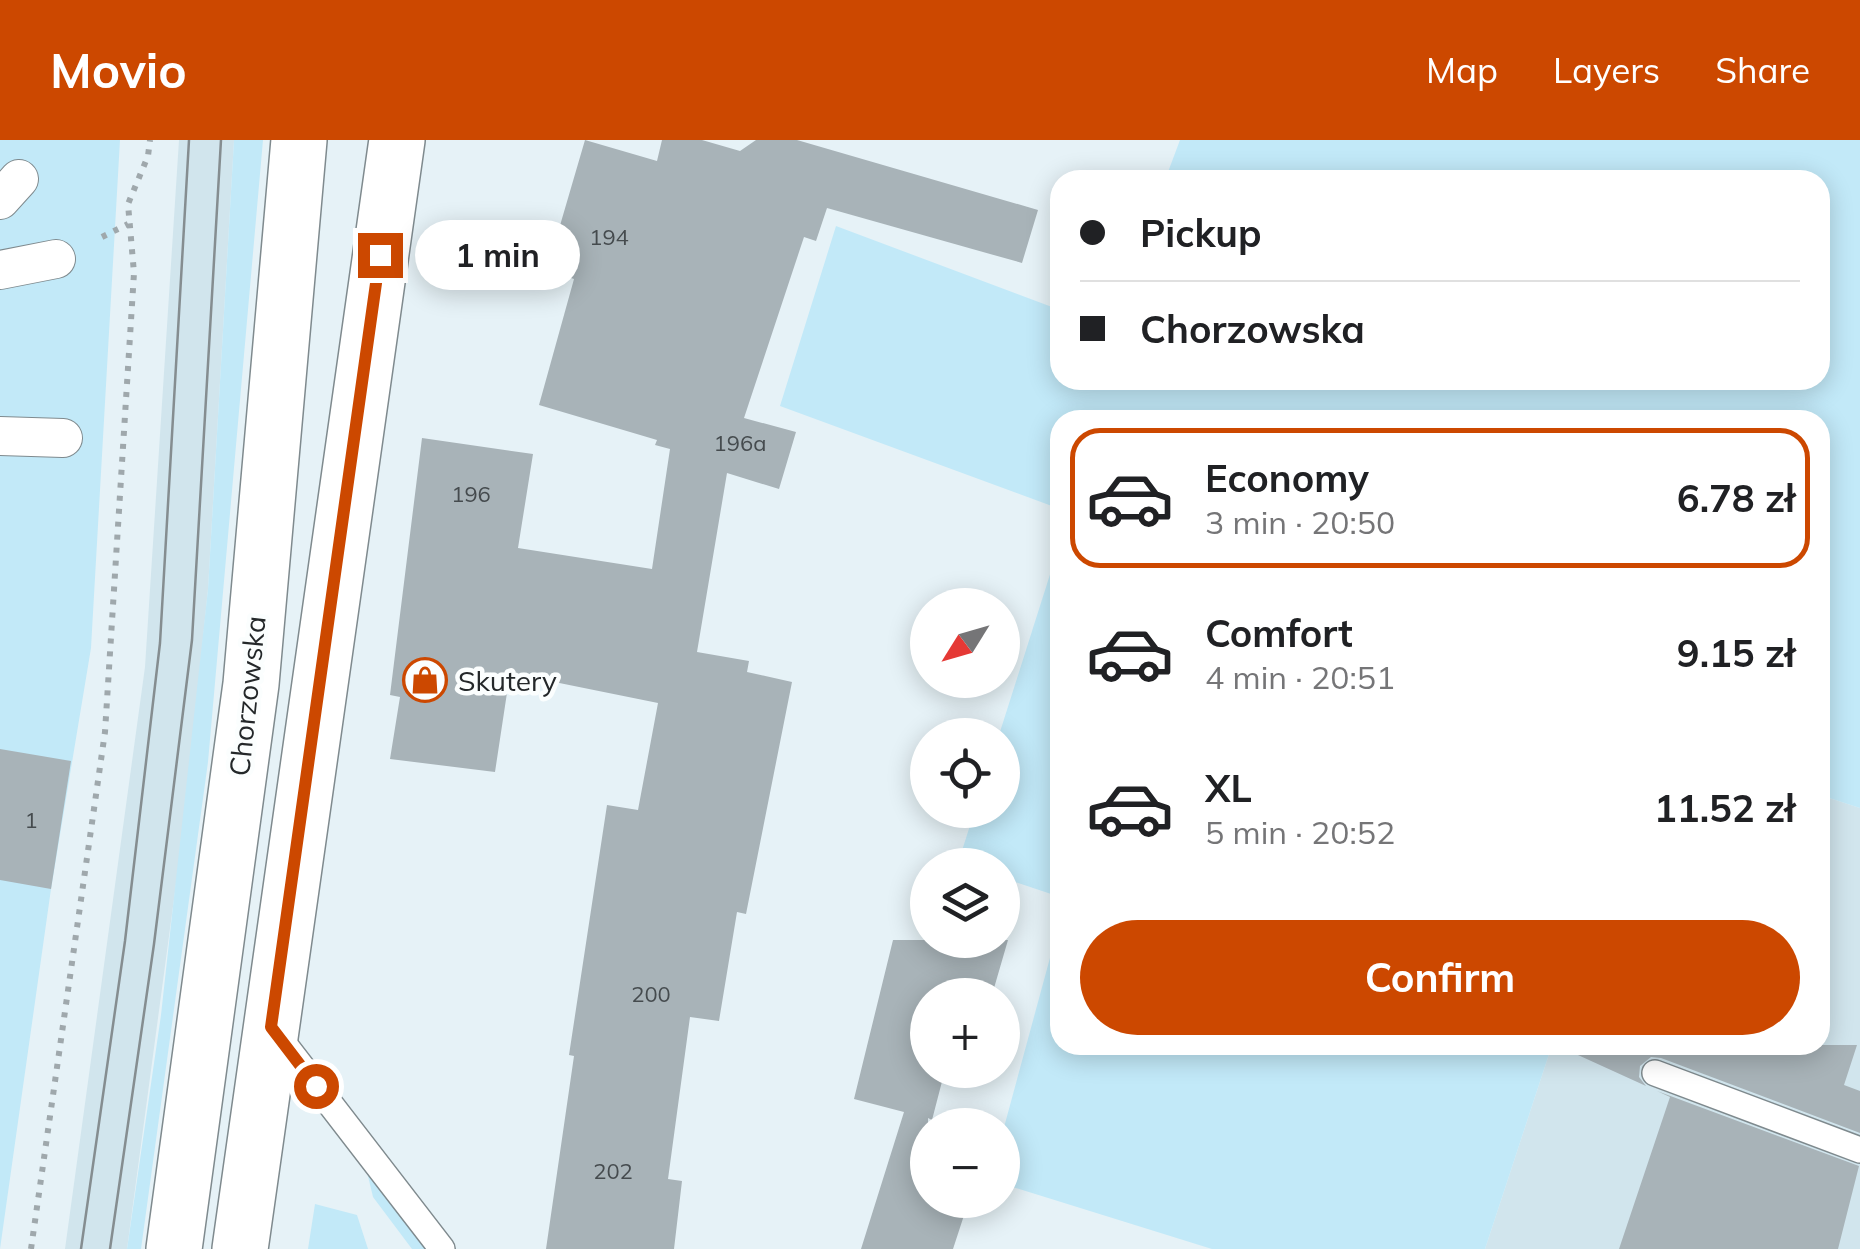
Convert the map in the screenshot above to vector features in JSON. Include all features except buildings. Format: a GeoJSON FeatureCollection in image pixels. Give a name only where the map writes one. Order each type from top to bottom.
{"type":"FeatureCollection","features":[{"type":"Feature","properties":{"kind":"main road","name":"Chorzowska"},"geometry":{"type":"LineString","coordinates":[[174,1249],[250,684],[298,140]]}},
{"type":"Feature","properties":{"kind":"main road"},"geometry":{"type":"LineString","coordinates":[[240,1249],[397,140]]}},
{"type":"Feature","properties":{"kind":"street"},"geometry":{"type":"LineString","coordinates":[[0,270],[72,251]]}},
{"type":"Feature","properties":{"kind":"street"},"geometry":{"type":"LineString","coordinates":[[0,436],[63,438]]}},
{"type":"Feature","properties":{"kind":"lane"},"geometry":{"type":"LineString","coordinates":[[271,1027],[442,1249]]}},
{"type":"Feature","properties":{"kind":"lane"},"geometry":{"type":"LineString","coordinates":[[1655,1073],[1860,1150]]}},
{"type":"Feature","properties":{"kind":"path"},"geometry":{"type":"LineString","coordinates":[[31,1249],[110,681],[134,273],[128,204],[148,156],[150,140]]}},
{"type":"Feature","properties":{"kind":"path"},"geometry":{"type":"LineString","coordinates":[[72,251],[128,224]]}},
{"type":"Feature","properties":{"kind":"shaded area"},"geometry":{"type":"Polygon","coordinates":[[[0,140],[120,140],[91,648],[51,889],[0,1249],[0,140]]]}},
{"type":"Feature","properties":{"kind":"shaded area"},"geometry":{"type":"Polygon","coordinates":[[[179,140],[234,140],[208,589],[185,817],[127,1249],[65,1249],[145,667],[179,140]]]}},
{"type":"Feature","properties":{"kind":"shaded area"},"geometry":{"type":"Polygon","coordinates":[[[234,140],[263,140],[208,762],[141,1249],[127,1249],[161,1015],[208,589],[234,140]]]}},
{"type":"Feature","properties":{"kind":"shaded area"},"geometry":{"type":"Polygon","coordinates":[[[1180,140],[1860,140],[1860,808],[1830,798],[1830,410],[1050,410],[1050,505],[780,406],[836,226],[1050,306],[1050,390],[1830,390],[1830,170],[1169,170],[1180,140]]]}},
{"type":"Feature","properties":{"kind":"shaded area"},"geometry":{"type":"Polygon","coordinates":[[[1050,574],[1050,894],[1020,884],[1020,848],[963,848],[969,828],[1020,828],[1020,718],[1004,718],[1011,698],[1020,698],[1020,669],[1050,574]]]}},
{"type":"Feature","properties":{"kind":"shaded area"},"geometry":{"type":"Polygon","coordinates":[[[1830,798],[1860,808],[1860,1249],[1485,1249],[1549,1055],[1830,1055],[1830,798]]]}},
{"type":"Feature","properties":{"kind":"shaded area"},"geometry":{"type":"Polygon","coordinates":[[[1050,958],[1050,1055],[1549,1055],[1485,1249],[1212,1249],[1020,1189],[1020,1108],[1009,1108],[1015,1088],[1020,1088],[1020,1068],[1050,958]]]}},
{"type":"Feature","properties":{"kind":"shaded area"},"geometry":{"type":"Polygon","coordinates":[[[362,1151],[435,1249],[412,1249],[373,1197],[362,1151]]]}},
{"type":"Feature","properties":{"kind":"shaded area"},"geometry":{"type":"Polygon","coordinates":[[[315,1204],[357,1215],[368,1249],[308,1249],[315,1204]]]}},
{"type":"Feature","properties":{"kind":"tram line"},"geometry":{"type":"LineString","coordinates":[[81,1249],[125,941],[160,643],[189,140]]}},
{"type":"Feature","properties":{"kind":"tram line"},"geometry":{"type":"LineString","coordinates":[[110,1249],[192,640],[221,140]]}},
{"type":"Feature","properties":{"kind":"place","name":"Skutery"},"geometry":{"type":"Point","coordinates":[425,680]}},
{"type":"Feature","properties":{"kind":"route"},"geometry":{"type":"LineString","coordinates":[[316,1086],[271,1027],[380,255]]}}]}
